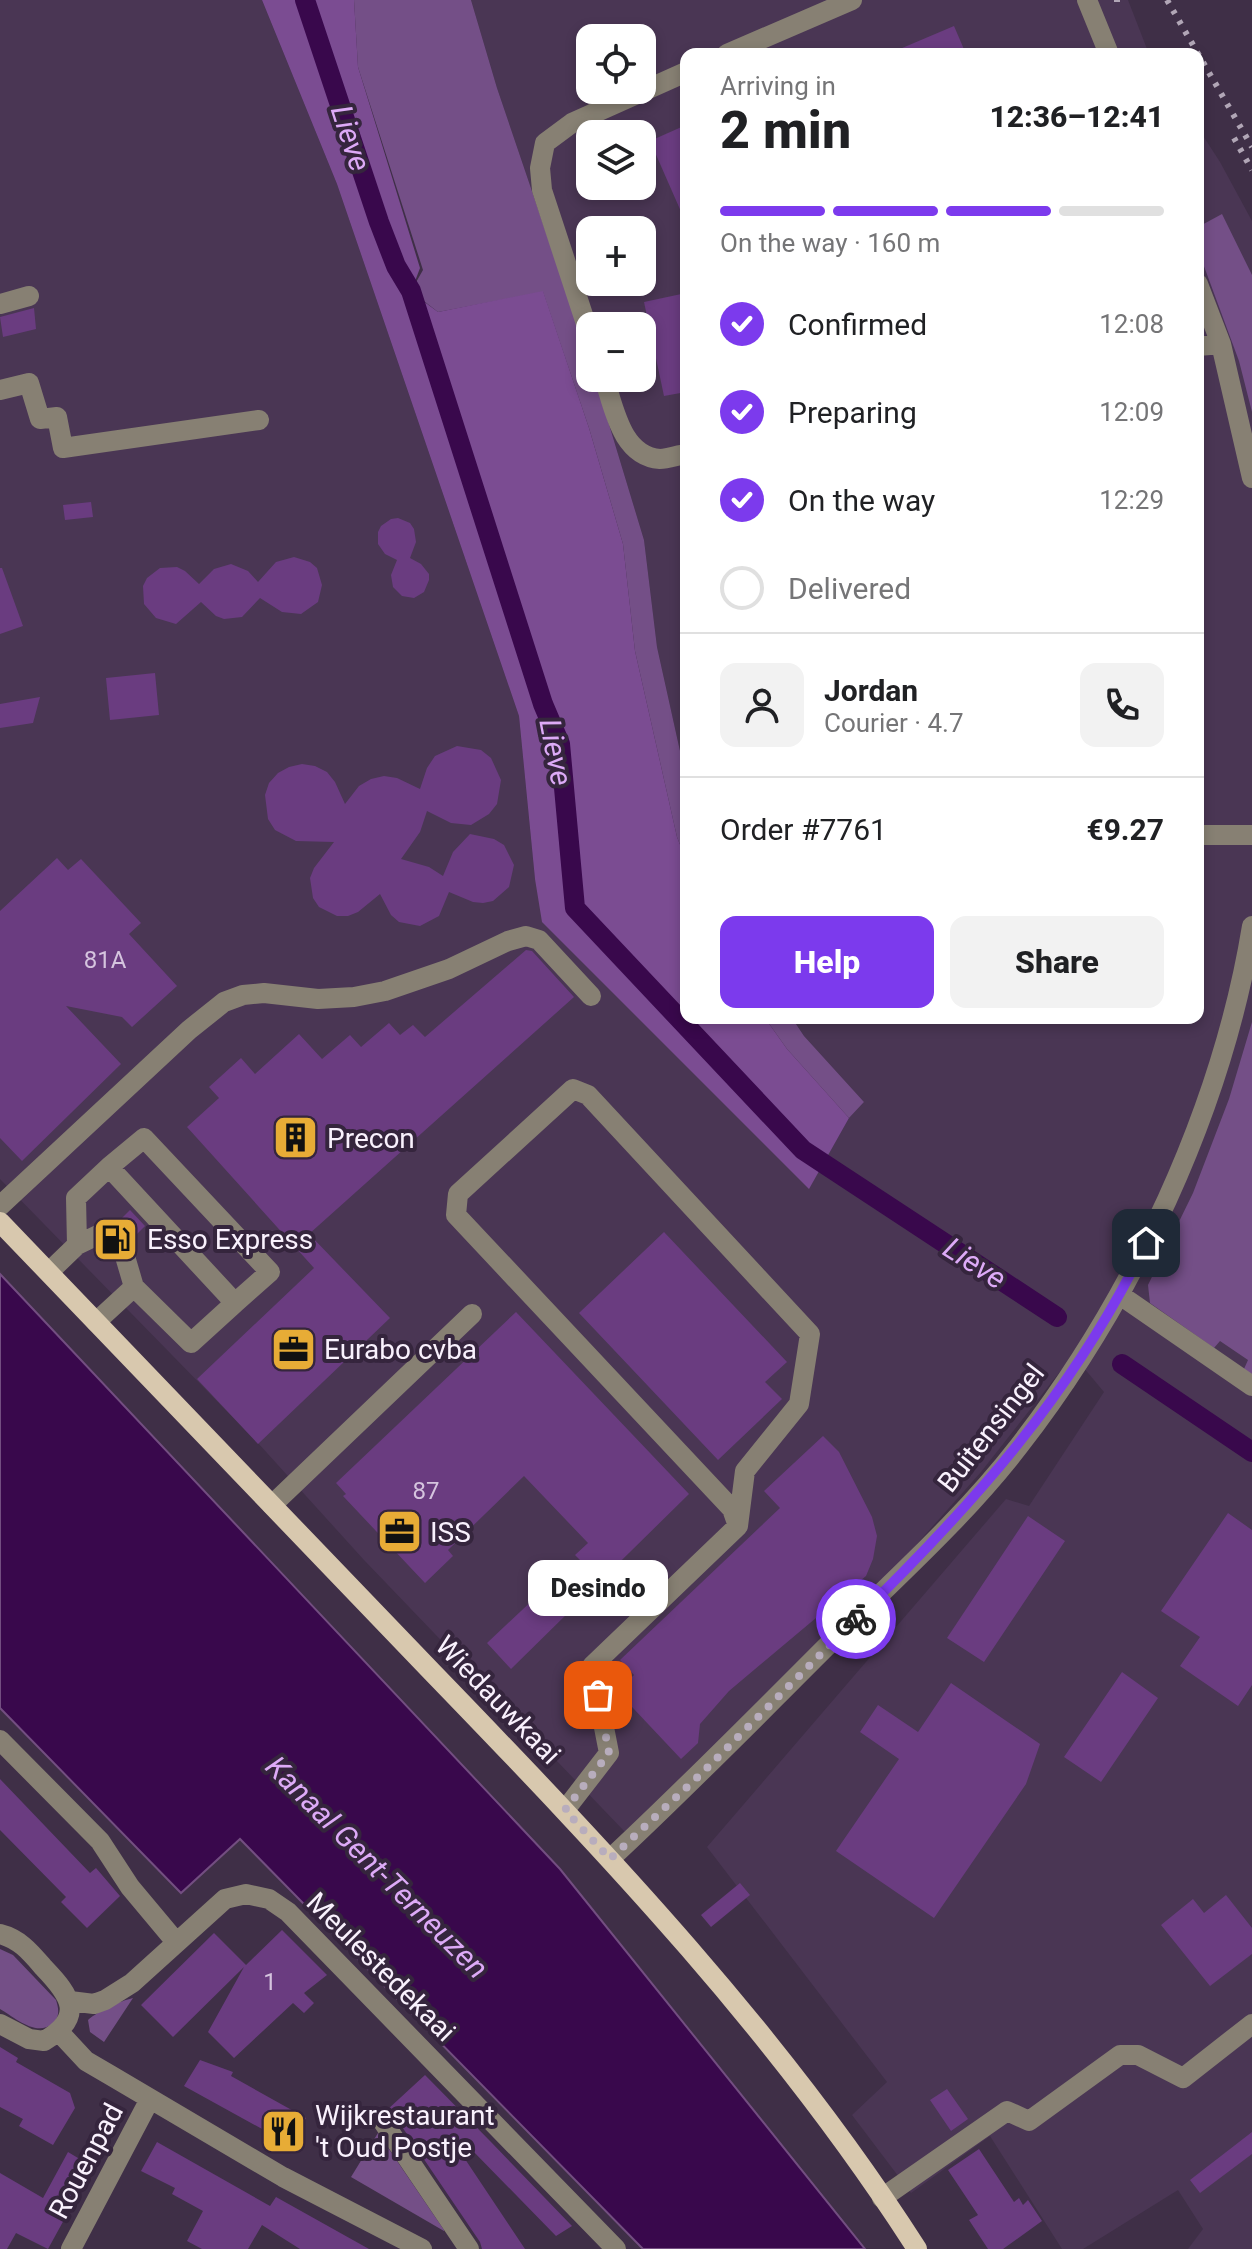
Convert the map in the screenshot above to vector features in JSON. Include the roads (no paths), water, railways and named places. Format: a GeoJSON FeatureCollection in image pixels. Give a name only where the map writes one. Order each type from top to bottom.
{"type":"FeatureCollection","features":[{"type":"Feature","properties":{"kind":"main road","name":"Wiedauwkaai"},"geometry":{"type":"LineString","coordinates":[[0,1222],[565,1810],[709,1969],[820,2110],[917,2249]]}},
{"type":"Feature","properties":{"kind":"street"},"geometry":{"type":"LineString","coordinates":[[741,48],[852,0]]}},
{"type":"Feature","properties":{"kind":"street"},"geometry":{"type":"LineString","coordinates":[[1087,0],[1107,48]]}},
{"type":"Feature","properties":{"kind":"street"},"geometry":{"type":"LineString","coordinates":[[582,312],[542,190],[540,168],[545,143],[572,123],[680,75]]}},
{"type":"Feature","properties":{"kind":"street"},"geometry":{"type":"LineString","coordinates":[[0,304],[29,296]]}},
{"type":"Feature","properties":{"kind":"street"},"geometry":{"type":"LineString","coordinates":[[1204,300],[1221,344],[1252,478]]}},
{"type":"Feature","properties":{"kind":"street"},"geometry":{"type":"LineString","coordinates":[[1204,345],[1221,344]]}},
{"type":"Feature","properties":{"kind":"street"},"geometry":{"type":"LineString","coordinates":[[0,390],[29,383],[40,419],[57,417],[63,448],[259,420]]}},
{"type":"Feature","properties":{"kind":"street"},"geometry":{"type":"LineString","coordinates":[[609,392],[630,446],[659,459],[680,455]]}},
{"type":"Feature","properties":{"kind":"street"},"geometry":{"type":"LineString","coordinates":[[1204,835],[1252,835]]}},
{"type":"Feature","properties":{"kind":"street","name":"Buitensingel"},"geometry":{"type":"LineString","coordinates":[[610,1859],[702,1773],[958,1516],[1019,1445],[1067,1378],[1120,1295],[1171,1190],[1248,981],[1252,926]]}},
{"type":"Feature","properties":{"kind":"street"},"geometry":{"type":"LineString","coordinates":[[0,1206],[189,1030],[224,1002],[243,995],[264,993],[318,999],[385,991],[449,969],[508,941],[526,936],[539,940],[591,996]]}},
{"type":"Feature","properties":{"kind":"street"},"geometry":{"type":"LineString","coordinates":[[565,1810],[609,1753],[592,1666],[738,1526],[745,1471],[799,1404],[810,1334],[588,1095],[573,1089],[458,1194],[456,1215],[732,1509],[738,1526]]}},
{"type":"Feature","properties":{"kind":"street"},"geometry":{"type":"LineString","coordinates":[[49,1272],[77,1245],[102,1233],[124,1253],[134,1287],[191,1343],[270,1272],[144,1138],[76,1198],[77,1245]]}},
{"type":"Feature","properties":{"kind":"street"},"geometry":{"type":"LineString","coordinates":[[109,1167],[235,1303]]}},
{"type":"Feature","properties":{"kind":"street"},"geometry":{"type":"LineString","coordinates":[[96,1322],[134,1287]]}},
{"type":"Feature","properties":{"kind":"street"},"geometry":{"type":"LineString","coordinates":[[1120,1295],[1252,1386]]}},
{"type":"Feature","properties":{"kind":"street"},"geometry":{"type":"LineString","coordinates":[[272,1505],[472,1314]]}},
{"type":"Feature","properties":{"kind":"street"},"geometry":{"type":"LineString","coordinates":[[0,1740],[100,1841],[130,1887],[171,1937]]}},
{"type":"Feature","properties":{"kind":"street","name":"Meulestedekaai"},"geometry":{"type":"LineString","coordinates":[[70,2001],[94,2004],[132,1983],[171,1937],[225,1899],[246,1894],[269,1899],[288,1912],[614,2248]]}},
{"type":"Feature","properties":{"kind":"street"},"geometry":{"type":"LineString","coordinates":[[0,1934],[22,1945],[63,1988],[70,2001],[67,2024],[44,2041],[29,2039],[0,2024]]}},
{"type":"Feature","properties":{"kind":"street"},"geometry":{"type":"LineString","coordinates":[[882,2198],[1007,2111],[1029,2121],[1120,2055],[1138,2055],[1183,2078],[1252,2024]]}},
{"type":"Feature","properties":{"kind":"street"},"geometry":{"type":"LineString","coordinates":[[59,2032],[86,2061],[283,2177],[422,2249]]}},
{"type":"Feature","properties":{"kind":"street","name":"Rouenpad"},"geometry":{"type":"LineString","coordinates":[[71,2249],[150,2099]]}},
{"type":"Feature","properties":{"kind":"street"},"geometry":{"type":"LineString","coordinates":[[383,2122],[469,2249]]}},
{"type":"Feature","properties":{"kind":"water","name":"Kanaal Gent-Terneuzen"},"geometry":{"type":"Polygon","coordinates":[[[0,1274],[560,1869],[865,2249],[643,2249],[240,1839],[181,1893],[0,1708],[0,1274]]]}},
{"type":"Feature","properties":{"kind":"waterway","name":"Lieve"},"geometry":{"type":"LineString","coordinates":[[305,0],[379,222],[396,266],[411,291],[543,704],[560,744],[575,908],[680,1019]]}},
{"type":"Feature","properties":{"kind":"waterway","name":"Lieve"},"geometry":{"type":"LineString","coordinates":[[684,1024],[803,1150],[1057,1317]]}},
{"type":"Feature","properties":{"kind":"waterway","name":"Lieve"},"geometry":{"type":"LineString","coordinates":[[1122,1364],[1252,1452]]}},
{"type":"Feature","properties":{"kind":"railway"},"geometry":{"type":"LineString","coordinates":[[1167,0],[1195,48]]}},
{"type":"Feature","properties":{"kind":"railway"},"geometry":{"type":"LineString","coordinates":[[1204,64],[1252,147]]}},
{"type":"Feature","properties":{"kind":"railway"},"geometry":{"type":"LineString","coordinates":[[1234,138],[1252,170]]}},
{"type":"Feature","properties":{"kind":"place","name":"Precon"},"geometry":{"type":"Point","coordinates":[296,1138]}},
{"type":"Feature","properties":{"kind":"place","name":"Esso Express"},"geometry":{"type":"Point","coordinates":[116,1239]}},
{"type":"Feature","properties":{"kind":"place","name":"Eurabo cvba"},"geometry":{"type":"Point","coordinates":[293,1349]}},
{"type":"Feature","properties":{"kind":"place","name":"ISS"},"geometry":{"type":"Point","coordinates":[399,1532]}},
{"type":"Feature","properties":{"kind":"place","name":"Desindo"},"geometry":{"type":"Point","coordinates":[598,1695]}},
{"type":"Feature","properties":{"kind":"place","name":"Wijkrestaurant 't Oud Postje"},"geometry":{"type":"Point","coordinates":[284,2131]}}]}
